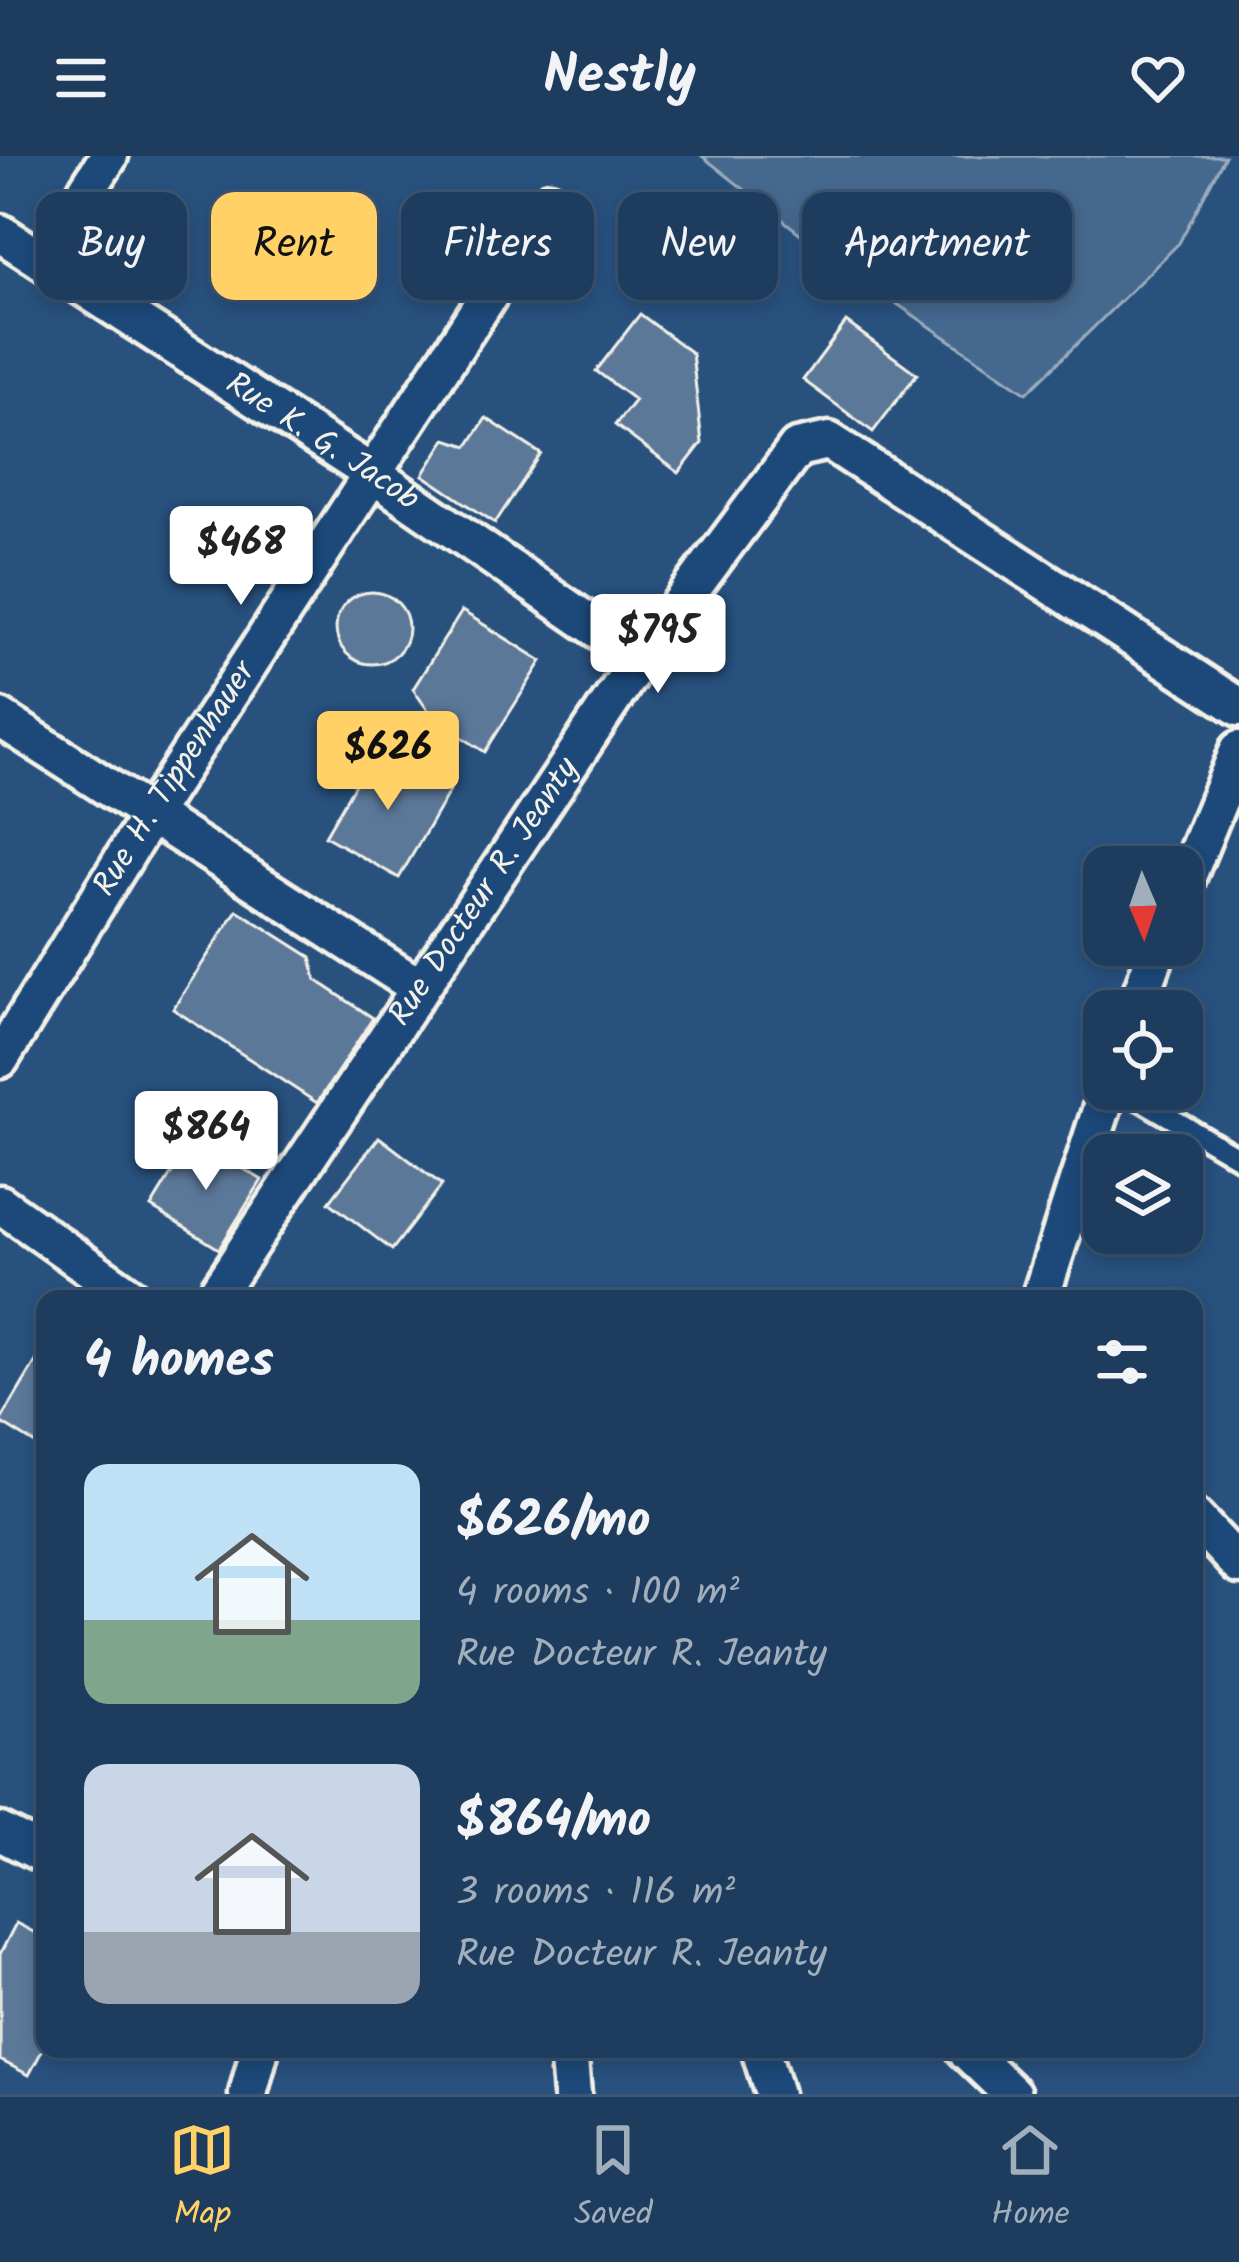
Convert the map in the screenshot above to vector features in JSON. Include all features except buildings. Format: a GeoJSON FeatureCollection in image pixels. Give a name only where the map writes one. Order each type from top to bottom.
{"type":"FeatureCollection","features":[{"type":"Feature","properties":{"kind":"street"},"geometry":{"type":"LineString","coordinates":[[85,192],[109,156]]}},
{"type":"Feature","properties":{"kind":"street","name":"Rue K. G. Jacob"},"geometry":{"type":"LineString","coordinates":[[0,233],[36,257]]}},
{"type":"Feature","properties":{"kind":"street","name":"Rue K. G. Jacob"},"geometry":{"type":"LineString","coordinates":[[103,300],[371,473],[640,658]]}},
{"type":"Feature","properties":{"kind":"street","name":"Rue H. Tippenhauer"},"geometry":{"type":"LineString","coordinates":[[0,1059],[148,817],[485,300]]}},
{"type":"Feature","properties":{"kind":"street","name":"Rue Docteur R. Jeanty"},"geometry":{"type":"LineString","coordinates":[[219,1290],[640,658],[797,448],[829,441],[1239,707]]}},
{"type":"Feature","properties":{"kind":"street"},"geometry":{"type":"LineString","coordinates":[[0,718],[420,988]]}},
{"type":"Feature","properties":{"kind":"street"},"geometry":{"type":"LineString","coordinates":[[1200,846],[1239,750]]}},
{"type":"Feature","properties":{"kind":"street"},"geometry":{"type":"LineString","coordinates":[[1043,1290],[1101,1110]]}},
{"type":"Feature","properties":{"kind":"street"},"geometry":{"type":"LineString","coordinates":[[0,1204],[121,1290]]}},
{"type":"Feature","properties":{"kind":"street"},"geometry":{"type":"LineString","coordinates":[[1203,1527],[1239,1565]]}},
{"type":"Feature","properties":{"kind":"street"},"geometry":{"type":"LineString","coordinates":[[0,1832],[36,1850]]}},
{"type":"Feature","properties":{"kind":"street"},"geometry":{"type":"LineString","coordinates":[[248,2094],[258,2058]]}},
{"type":"Feature","properties":{"kind":"street"},"geometry":{"type":"LineString","coordinates":[[569,2058],[572,2094]]}},
{"type":"Feature","properties":{"kind":"street"},"geometry":{"type":"LineString","coordinates":[[763,2058],[774,2094]]}},
{"type":"Feature","properties":{"kind":"street"},"geometry":{"type":"LineString","coordinates":[[974,2058],[1012,2094]]}},
{"type":"Feature","properties":{"kind":"lane"},"geometry":{"type":"LineString","coordinates":[[1158,1110],[1239,1158]]}},
{"type":"Feature","properties":{"kind":"shaded area"},"geometry":{"type":"Polygon","coordinates":[[[702,156],[1225,156],[1179,243],[1027,393],[891,300],[1072,300],[1072,192],[802,192],[802,235],[778,216],[778,192],[748,192],[702,156]]]}}]}
